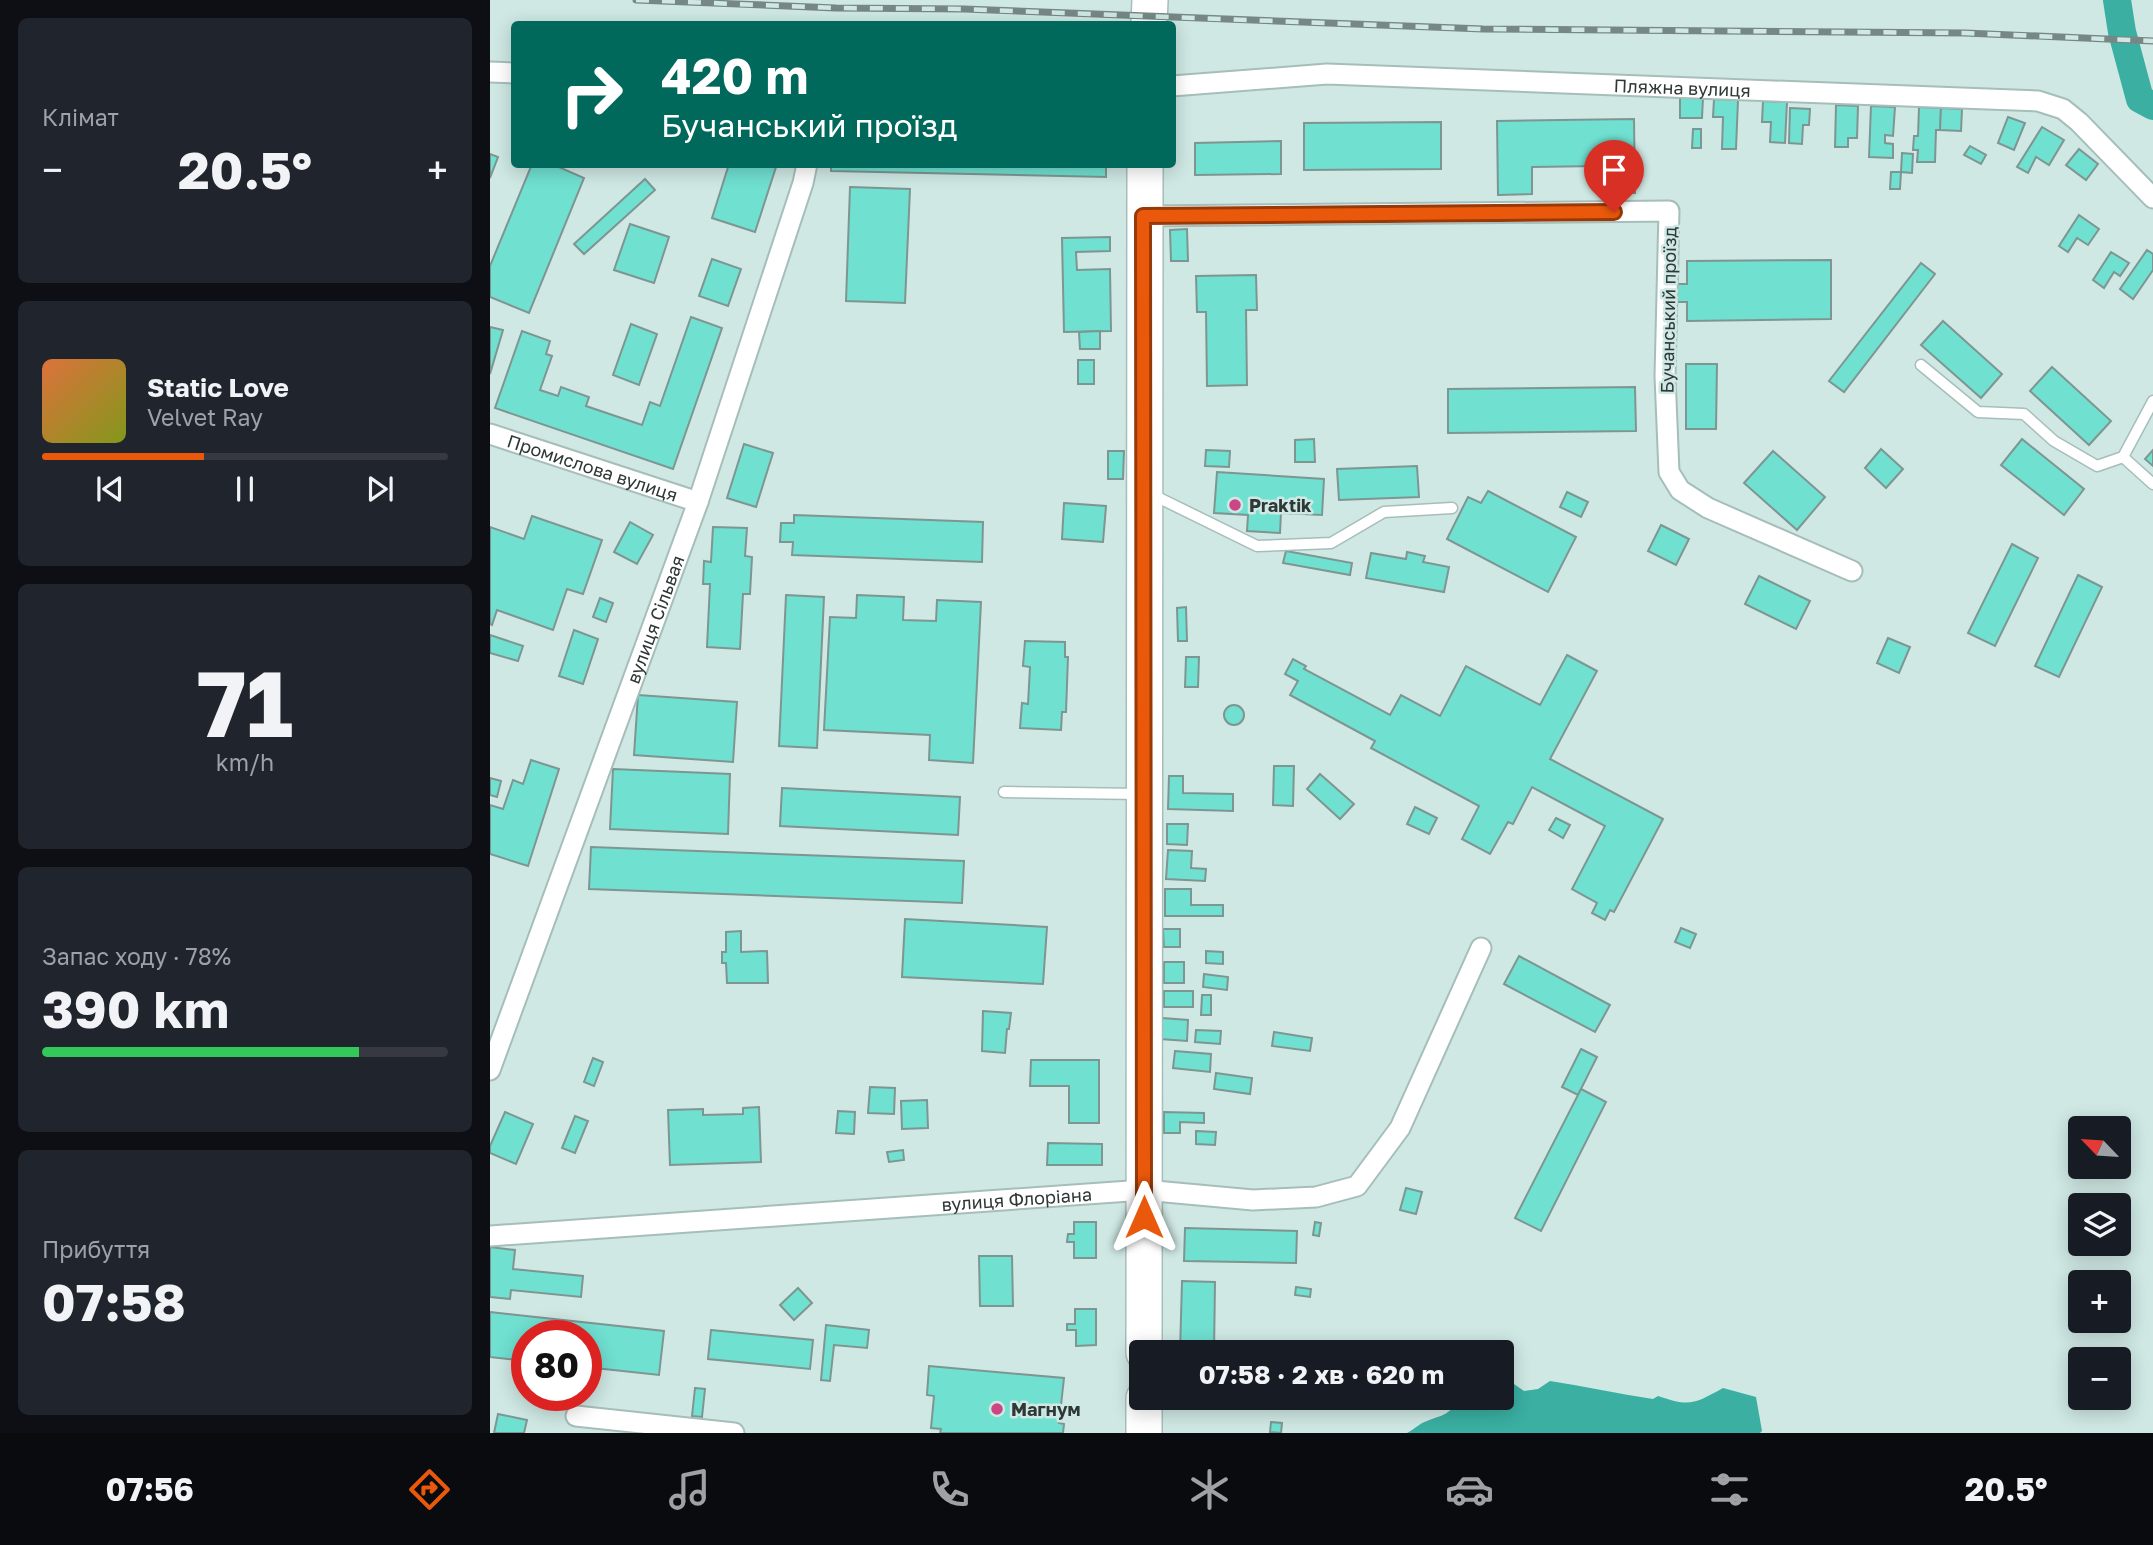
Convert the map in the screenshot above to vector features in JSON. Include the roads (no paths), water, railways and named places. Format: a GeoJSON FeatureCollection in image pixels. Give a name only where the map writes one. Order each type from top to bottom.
{"type":"FeatureCollection","features":[{"type":"Feature","properties":{"kind":"highway"},"geometry":{"type":"LineString","coordinates":[[1149,21],[1150,0]]}},
{"type":"Feature","properties":{"kind":"highway"},"geometry":{"type":"LineString","coordinates":[[1144,168],[1144,1340]]}},
{"type":"Feature","properties":{"kind":"highway"},"geometry":{"type":"LineString","coordinates":[[1144,1410],[1144,1433]]}},
{"type":"Feature","properties":{"kind":"street"},"geometry":{"type":"LineString","coordinates":[[490,72],[511,73]]}},
{"type":"Feature","properties":{"kind":"street","name":"Пляжна вулиця"},"geometry":{"type":"LineString","coordinates":[[1176,86],[1327,74],[2038,101],[2063,109],[2079,122],[2153,198]]}},
{"type":"Feature","properties":{"kind":"street","name":"вулиця Сільвая"},"geometry":{"type":"LineString","coordinates":[[490,1070],[698,502],[806,168]]}},
{"type":"Feature","properties":{"kind":"street","name":"Бучанський проїзд"},"geometry":{"type":"LineString","coordinates":[[1143,216],[1669,211],[1665,376],[1669,472],[1680,490],[1708,508],[1852,571]]}},
{"type":"Feature","properties":{"kind":"street","name":"Промислова вулиця"},"geometry":{"type":"LineString","coordinates":[[490,434],[698,502]]}},
{"type":"Feature","properties":{"kind":"street","name":"вулиця Флоріана"},"geometry":{"type":"LineString","coordinates":[[490,1236],[1144,1190],[1253,1200],[1316,1197],[1357,1186],[1400,1128],[1481,948]]}},
{"type":"Feature","properties":{"kind":"street"},"geometry":{"type":"LineString","coordinates":[[576,1416],[734,1433]]}},
{"type":"Feature","properties":{"kind":"lane"},"geometry":{"type":"LineString","coordinates":[[1921,365],[1978,412],[2024,414],[2054,440],[2097,466],[2123,457],[2153,401]]}},
{"type":"Feature","properties":{"kind":"lane"},"geometry":{"type":"LineString","coordinates":[[2123,457],[2153,484]]}},
{"type":"Feature","properties":{"kind":"lane"},"geometry":{"type":"LineString","coordinates":[[1144,490],[1257,546],[1331,543],[1384,512],[1452,509]]}},
{"type":"Feature","properties":{"kind":"lane"},"geometry":{"type":"LineString","coordinates":[[1004,792],[1144,794]]}},
{"type":"Feature","properties":{"kind":"waterway"},"geometry":{"type":"LineString","coordinates":[[2117,0],[2122,32],[2140,99],[2153,106]]}},
{"type":"Feature","properties":{"kind":"railway"},"geometry":{"type":"LineString","coordinates":[[636,0],[836,8],[964,9],[1483,29],[1965,33],[2153,41]]}},
{"type":"Feature","properties":{"kind":"place","name":"Praktik"},"geometry":{"type":"Point","coordinates":[1235,505]}},
{"type":"Feature","properties":{"kind":"place","name":"Магнум"},"geometry":{"type":"Point","coordinates":[997,1409]}}]}
